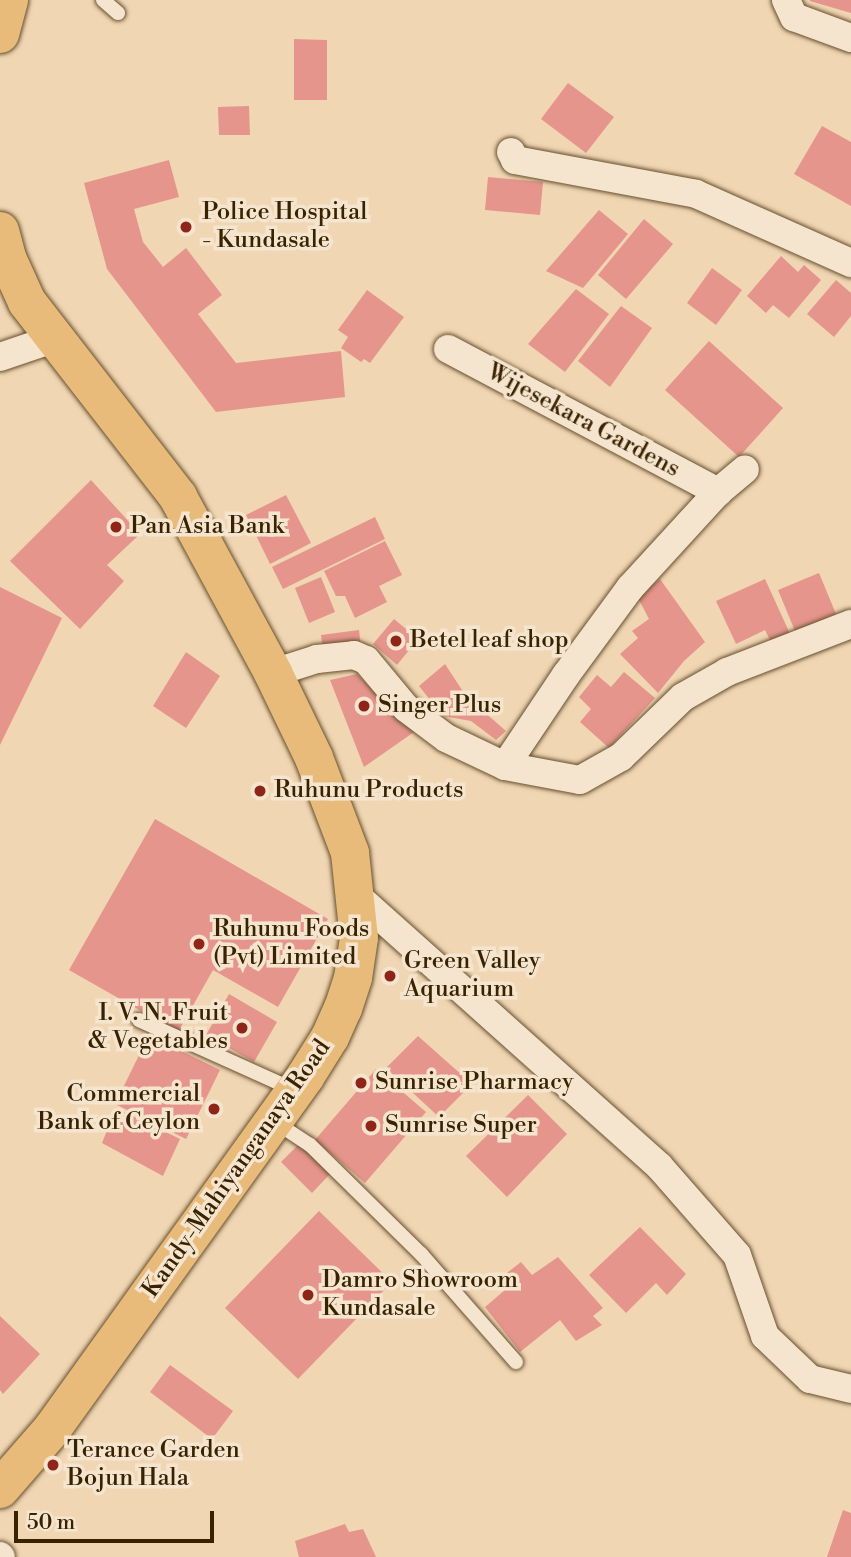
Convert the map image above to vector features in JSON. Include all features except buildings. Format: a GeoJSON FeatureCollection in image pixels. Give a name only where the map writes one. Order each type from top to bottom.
{"type":"FeatureCollection","features":[{"type":"Feature","properties":{"kind":"highway"},"geometry":{"type":"LineString","coordinates":[[0,34],[9,0]]}},
{"type":"Feature","properties":{"kind":"highway","name":"Kandy-Mahiyanganaya Road"},"geometry":{"type":"LineString","coordinates":[[0,231],[8,260],[27,302],[178,497],[273,673],[314,758],[349,853],[357,896],[359,938],[353,978],[330,1037],[295,1091],[53,1428],[0,1489]]}},
{"type":"Feature","properties":{"kind":"street"},"geometry":{"type":"LineString","coordinates":[[786,0],[794,17],[851,38]]}},
{"type":"Feature","properties":{"kind":"street"},"geometry":{"type":"LineString","coordinates":[[511,152],[515,160],[696,194],[851,263]]}},
{"type":"Feature","properties":{"kind":"street"},"geometry":{"type":"LineString","coordinates":[[0,357],[53,339]]}},
{"type":"Feature","properties":{"kind":"street","name":"Wijesekara Gardens"},"geometry":{"type":"LineString","coordinates":[[448,349],[718,492]]}},
{"type":"Feature","properties":{"kind":"street"},"geometry":{"type":"LineString","coordinates":[[505,766],[630,588],[718,492],[745,468]]}},
{"type":"Feature","properties":{"kind":"street"},"geometry":{"type":"LineString","coordinates":[[273,673],[317,659],[354,655],[366,660],[406,708],[446,738],[505,766],[580,780],[621,757],[683,697],[727,672],[851,624]]}},
{"type":"Feature","properties":{"kind":"street"},"geometry":{"type":"LineString","coordinates":[[357,896],[659,1166],[737,1255],[765,1336],[810,1380],[851,1389]]}},
{"type":"Feature","properties":{"kind":"lane"},"geometry":{"type":"LineString","coordinates":[[103,0],[118,13]]}},
{"type":"Feature","properties":{"kind":"lane"},"geometry":{"type":"LineString","coordinates":[[139,1020],[295,1091]]}},
{"type":"Feature","properties":{"kind":"lane"},"geometry":{"type":"LineString","coordinates":[[274,1122],[310,1145],[421,1254],[516,1362]]}},
{"type":"Feature","properties":{"kind":"place","name":"Police Hospital - Kundasale"},"geometry":{"type":"Point","coordinates":[186,227]}},
{"type":"Feature","properties":{"kind":"place","name":"Pan Asia Bank"},"geometry":{"type":"Point","coordinates":[116,527]}},
{"type":"Feature","properties":{"kind":"place","name":"Betel leaf shop"},"geometry":{"type":"Point","coordinates":[396,641]}},
{"type":"Feature","properties":{"kind":"place","name":"Singer Plus"},"geometry":{"type":"Point","coordinates":[364,706]}},
{"type":"Feature","properties":{"kind":"place","name":"Ruhunu Products"},"geometry":{"type":"Point","coordinates":[260,791]}},
{"type":"Feature","properties":{"kind":"place","name":"Ruhunu Foods (Pvt) Limited"},"geometry":{"type":"Point","coordinates":[199,944]}},
{"type":"Feature","properties":{"kind":"place","name":"Green Valley Aquarium"},"geometry":{"type":"Point","coordinates":[390,976]}},
{"type":"Feature","properties":{"kind":"place","name":"I. V. N. Fruit & Vegetables"},"geometry":{"type":"Point","coordinates":[242,1028]}},
{"type":"Feature","properties":{"kind":"place","name":"Sunrise Pharmacy"},"geometry":{"type":"Point","coordinates":[361,1083]}},
{"type":"Feature","properties":{"kind":"place","name":"Commercial Bank of Ceylon"},"geometry":{"type":"Point","coordinates":[214,1109]}},
{"type":"Feature","properties":{"kind":"place","name":"Sunrise Super"},"geometry":{"type":"Point","coordinates":[371,1126]}},
{"type":"Feature","properties":{"kind":"place","name":"Damro Showroom Kundasale"},"geometry":{"type":"Point","coordinates":[308,1295]}},
{"type":"Feature","properties":{"kind":"place","name":"Terance Garden Bojun Hala"},"geometry":{"type":"Point","coordinates":[53,1465]}}]}
